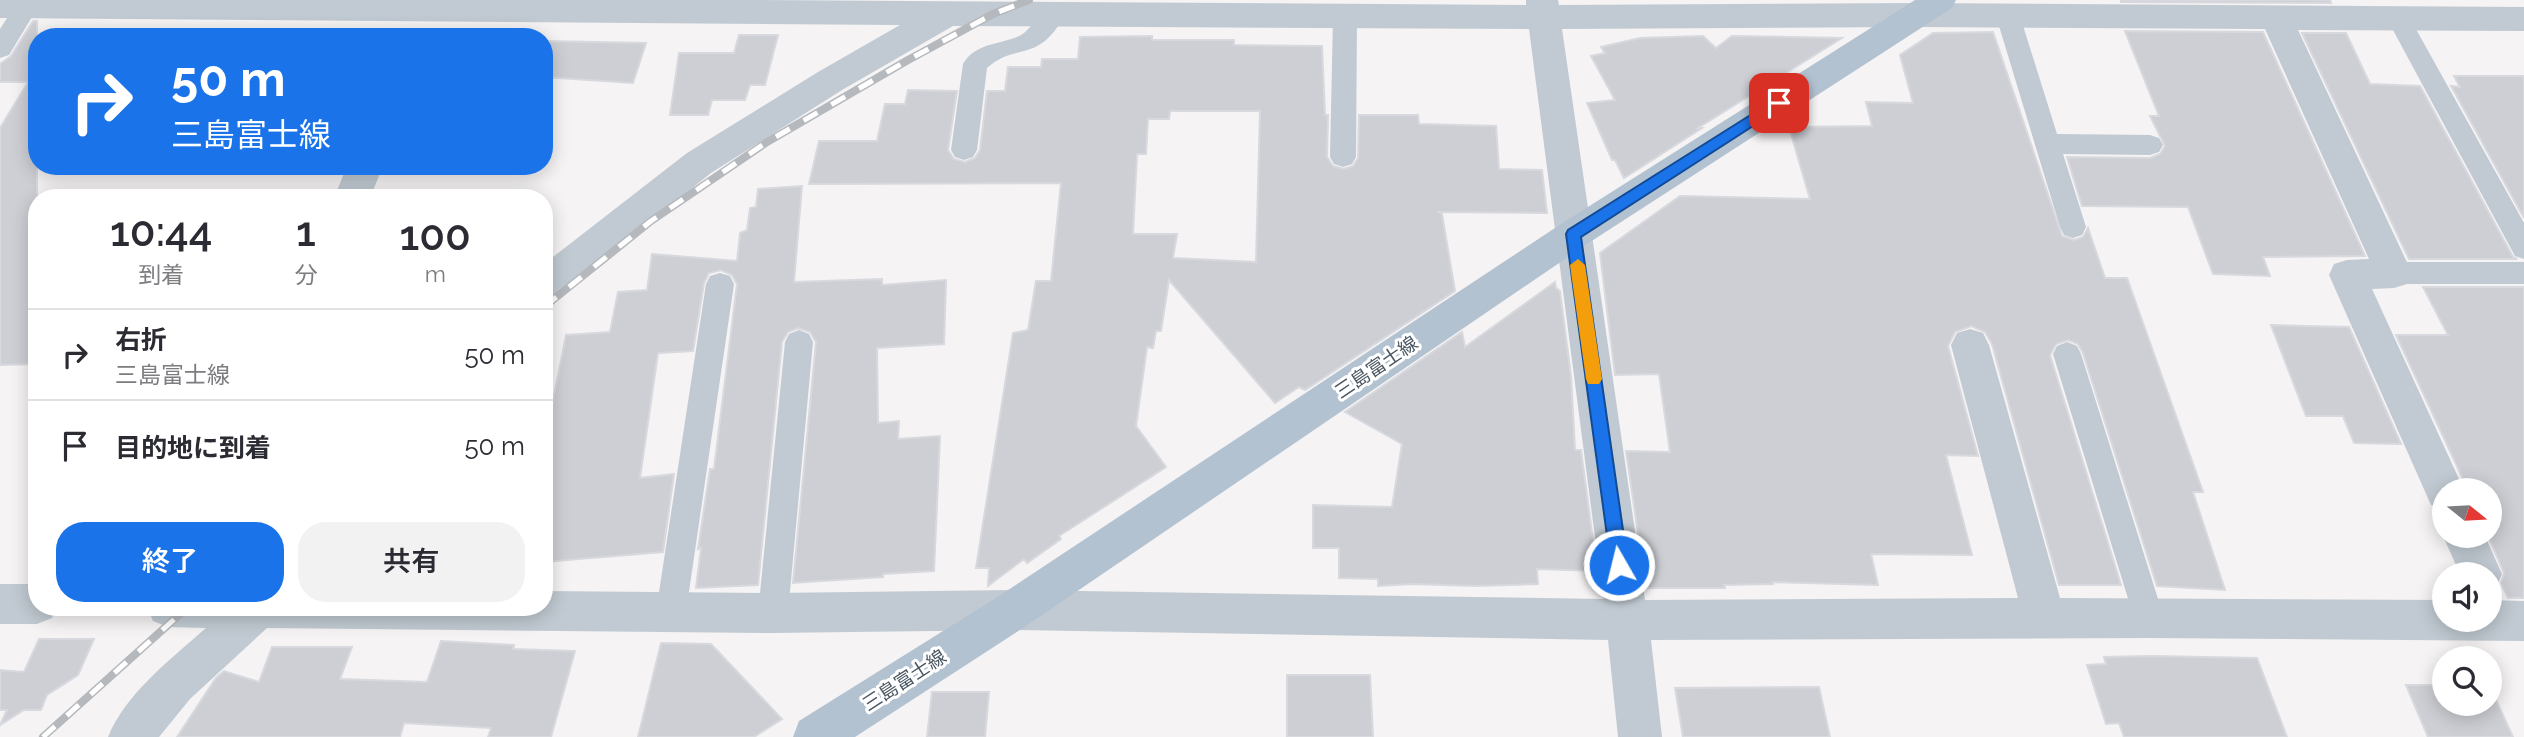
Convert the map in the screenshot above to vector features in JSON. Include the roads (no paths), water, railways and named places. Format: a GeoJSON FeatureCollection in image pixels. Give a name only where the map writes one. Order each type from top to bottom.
{"type":"FeatureCollection","features":[{"type":"Feature","properties":{"kind":"main road","name":"三島富士線"},"geometry":{"type":"LineString","coordinates":[[815,737],[1014,610],[1574,234],[1928,7]]}},
{"type":"Feature","properties":{"kind":"street"},"geometry":{"type":"LineString","coordinates":[[29,5],[428,16],[599,6],[809,6],[1053,15],[1345,16],[1543,8],[1928,7],[2008,16],[2524,19]]}},
{"type":"Feature","properties":{"kind":"street"},"geometry":{"type":"LineString","coordinates":[[1543,8],[1627,620],[1640,737]]}},
{"type":"Feature","properties":{"kind":"street"},"geometry":{"type":"LineString","coordinates":[[553,278],[699,163],[830,81],[949,13]]}},
{"type":"Feature","properties":{"kind":"street"},"geometry":{"type":"LineString","coordinates":[[2276,17],[2393,273],[2347,275],[2439,478]]}},
{"type":"Feature","properties":{"kind":"street"},"geometry":{"type":"LineString","coordinates":[[1970,345],[2045,619]]}},
{"type":"Feature","properties":{"kind":"street"},"geometry":{"type":"LineString","coordinates":[[0,604],[28,604]]}},
{"type":"Feature","properties":{"kind":"street"},"geometry":{"type":"LineString","coordinates":[[553,611],[773,613],[1014,610],[1627,620],[2045,619],[2506,612]]}},
{"type":"Feature","properties":{"kind":"street"},"geometry":{"type":"LineString","coordinates":[[130,737],[175,684],[250,616]]}},
{"type":"Feature","properties":{"kind":"lane"},"geometry":{"type":"LineString","coordinates":[[0,48],[29,5]]}},
{"type":"Feature","properties":{"kind":"lane"},"geometry":{"type":"LineString","coordinates":[[964,150],[975,64],[981,57],[1024,44],[1045,31],[1053,15]]}},
{"type":"Feature","properties":{"kind":"lane"},"geometry":{"type":"LineString","coordinates":[[1343,157],[1345,16]]}},
{"type":"Feature","properties":{"kind":"lane"},"geometry":{"type":"LineString","coordinates":[[2008,16],[2073,228]]}},
{"type":"Feature","properties":{"kind":"lane"},"geometry":{"type":"LineString","coordinates":[[2399,19],[2524,248]]}},
{"type":"Feature","properties":{"kind":"lane"},"geometry":{"type":"LineString","coordinates":[[2046,144],[2150,145]]}},
{"type":"Feature","properties":{"kind":"lane"},"geometry":{"type":"LineString","coordinates":[[2393,273],[2524,273]]}},
{"type":"Feature","properties":{"kind":"lane"},"geometry":{"type":"LineString","coordinates":[[671,612],[720,284]]}},
{"type":"Feature","properties":{"kind":"lane"},"geometry":{"type":"LineString","coordinates":[[773,613],[799,342]]}},
{"type":"Feature","properties":{"kind":"lane"},"geometry":{"type":"LineString","coordinates":[[2067,354],[2149,618]]}},
{"type":"Feature","properties":{"kind":"railway"},"geometry":{"type":"LineString","coordinates":[[553,300],[651,221],[767,142],[908,60],[993,14],[1029,0]]}},
{"type":"Feature","properties":{"kind":"railway"},"geometry":{"type":"LineString","coordinates":[[43,737],[178,616]]}}]}
